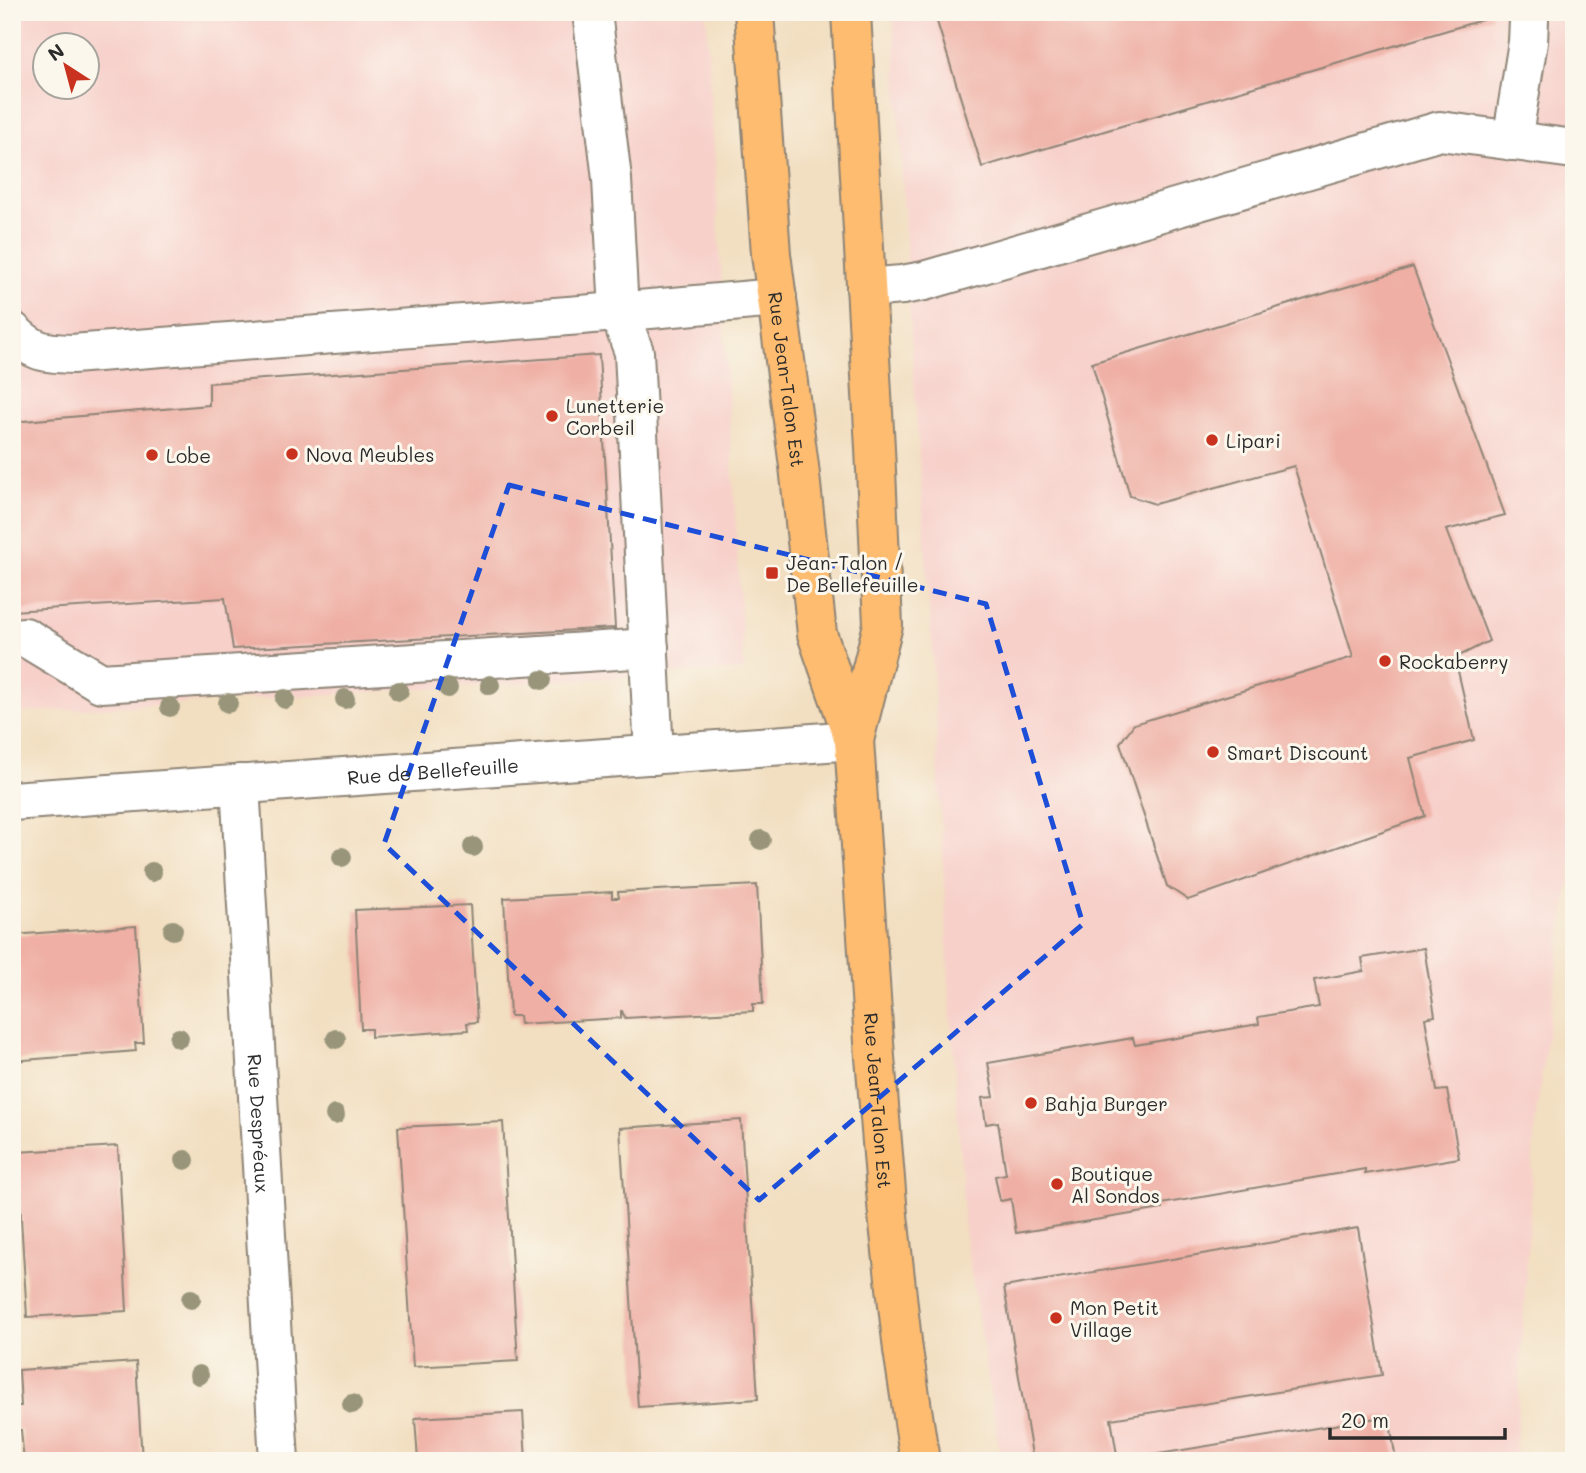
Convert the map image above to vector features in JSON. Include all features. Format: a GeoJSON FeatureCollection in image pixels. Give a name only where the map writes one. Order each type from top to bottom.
{"type":"FeatureCollection","features":[{"type":"Feature","properties":{"kind":"main road","name":"Rue Jean-Talon Est"},"geometry":{"type":"LineString","coordinates":[[754,12],[766,202],[817,634],[854,740],[888,1215],[919,1461]]}},
{"type":"Feature","properties":{"kind":"main road","name":"Rue Jean-Talon Est"},"geometry":{"type":"LineString","coordinates":[[851,12],[883,625],[854,740]]}},
{"type":"Feature","properties":{"kind":"street"},"geometry":{"type":"LineString","coordinates":[[592,12],[612,179],[619,312],[634,352],[654,755]]}},
{"type":"Feature","properties":{"kind":"street"},"geometry":{"type":"LineString","coordinates":[[1513,141],[1528,42],[1527,12]]}},
{"type":"Feature","properties":{"kind":"street"},"geometry":{"type":"LineString","coordinates":[[866,288],[924,281],[1440,131],[1574,149]]}},
{"type":"Feature","properties":{"kind":"street"},"geometry":{"type":"LineString","coordinates":[[12,331],[25,344],[45,353],[72,354],[776,298]]}},
{"type":"Feature","properties":{"kind":"street"},"geometry":{"type":"LineString","coordinates":[[12,638],[25,637],[101,683],[649,648]]}},
{"type":"Feature","properties":{"kind":"street","name":"Rue de Bellefeuille"},"geometry":{"type":"LineString","coordinates":[[12,801],[854,740]]}},
{"type":"Feature","properties":{"kind":"street","name":"Rue Despréaux"},"geometry":{"type":"LineString","coordinates":[[240,784],[279,1461]]}},
{"type":"Feature","properties":{"kind":"highlighted area"},"geometry":{"type":"Polygon","coordinates":[[[509,485],[986,604],[1083,924],[759,1200],[384,844],[509,485]]]}},
{"type":"Feature","properties":{"kind":"shaded area"},"geometry":{"type":"Polygon","coordinates":[[[12,12],[706,12],[744,670],[12,713],[12,12]]]}},
{"type":"Feature","properties":{"kind":"shaded area"},"geometry":{"type":"Polygon","coordinates":[[[893,12],[1566,12],[1563,41],[1574,40],[1574,849],[1535,1120],[1515,1461],[1001,1461],[965,1235],[893,12]]]}},
{"type":"Feature","properties":{"kind":"building"},"geometry":{"type":"Polygon","coordinates":[[[934,12],[1491,12],[1492,17],[982,167],[934,12]]]}},
{"type":"Feature","properties":{"kind":"building"},"geometry":{"type":"Polygon","coordinates":[[[1413,267],[1505,515],[1446,530],[1489,641],[1455,658],[1474,740],[1410,758],[1425,816],[1188,900],[1167,886],[1120,743],[1134,724],[1353,657],[1294,466],[1155,504],[1130,496],[1092,363],[1413,267]]]}},
{"type":"Feature","properties":{"kind":"building"},"geometry":{"type":"Polygon","coordinates":[[[599,355],[615,628],[233,649],[225,598],[12,611],[12,422],[209,405],[209,383],[599,355]]]}},
{"type":"Feature","properties":{"kind":"building"},"geometry":{"type":"Polygon","coordinates":[[[757,885],[763,1004],[753,1004],[753,1011],[625,1018],[621,1011],[621,1018],[520,1024],[519,1016],[510,1016],[504,898],[612,892],[612,898],[619,898],[618,892],[757,885]]]}},
{"type":"Feature","properties":{"kind":"building"},"geometry":{"type":"Polygon","coordinates":[[[470,905],[477,1022],[467,1023],[468,1030],[371,1037],[371,1029],[361,1029],[355,910],[470,905]]]}},
{"type":"Feature","properties":{"kind":"building"},"geometry":{"type":"Polygon","coordinates":[[[136,926],[144,1043],[135,1043],[136,1051],[12,1061],[12,935],[136,926]]]}},
{"type":"Feature","properties":{"kind":"building"},"geometry":{"type":"Polygon","coordinates":[[[1424,948],[1435,1016],[1425,1018],[1437,1091],[1447,1090],[1459,1158],[1365,1174],[1365,1169],[1161,1204],[1162,1209],[1016,1233],[1011,1199],[1000,1201],[995,1176],[1006,1174],[998,1122],[986,1124],[982,1098],[994,1097],[988,1063],[1133,1038],[1135,1045],[1259,1024],[1258,1017],[1319,1007],[1314,980],[1364,971],[1362,958],[1424,948]]]}},
{"type":"Feature","properties":{"kind":"building"},"geometry":{"type":"Polygon","coordinates":[[[741,1120],[758,1399],[638,1407],[620,1128],[741,1120]]]}},
{"type":"Feature","properties":{"kind":"building"},"geometry":{"type":"Polygon","coordinates":[[[503,1122],[518,1361],[413,1367],[398,1127],[503,1122]]]}},
{"type":"Feature","properties":{"kind":"building"},"geometry":{"type":"Polygon","coordinates":[[[118,1146],[127,1311],[27,1317],[17,1152],[118,1146]]]}},
{"type":"Feature","properties":{"kind":"building"},"geometry":{"type":"Polygon","coordinates":[[[1358,1228],[1382,1375],[1111,1419],[1118,1461],[1033,1461],[1004,1287],[1358,1228]]]}},
{"type":"Feature","properties":{"kind":"building"},"geometry":{"type":"Polygon","coordinates":[[[136,1362],[142,1461],[24,1461],[15,1406],[21,1406],[19,1370],[136,1362]]]}},
{"type":"Feature","properties":{"kind":"building"},"geometry":{"type":"Polygon","coordinates":[[[523,1412],[526,1461],[418,1461],[415,1418],[523,1412]]]}},
{"type":"Feature","properties":{"kind":"building"},"geometry":{"type":"Polygon","coordinates":[[[1389,1416],[1396,1461],[1128,1461],[1128,1459],[1389,1416]]]}},
{"type":"Feature","properties":{"kind":"place","name":"Lunetterie Corbeil"},"geometry":{"type":"Point","coordinates":[552,416]}},
{"type":"Feature","properties":{"kind":"place","name":"Lipari"},"geometry":{"type":"Point","coordinates":[1212,440]}},
{"type":"Feature","properties":{"kind":"place","name":"Nova Meubles"},"geometry":{"type":"Point","coordinates":[292,454]}},
{"type":"Feature","properties":{"kind":"place","name":"Lobe"},"geometry":{"type":"Point","coordinates":[152,455]}},
{"type":"Feature","properties":{"kind":"place","name":"Jean-Talon / De Bellefeuille"},"geometry":{"type":"Point","coordinates":[772,573]}},
{"type":"Feature","properties":{"kind":"place","name":"Rockaberry"},"geometry":{"type":"Point","coordinates":[1385,661]}},
{"type":"Feature","properties":{"kind":"place","name":"Smart Discount"},"geometry":{"type":"Point","coordinates":[1213,752]}},
{"type":"Feature","properties":{"kind":"place","name":"Bahja Burger"},"geometry":{"type":"Point","coordinates":[1031,1103]}},
{"type":"Feature","properties":{"kind":"place","name":"Boutique Al Sondos"},"geometry":{"type":"Point","coordinates":[1057,1184]}},
{"type":"Feature","properties":{"kind":"place","name":"Mon Petit Village"},"geometry":{"type":"Point","coordinates":[1056,1318]}}]}
